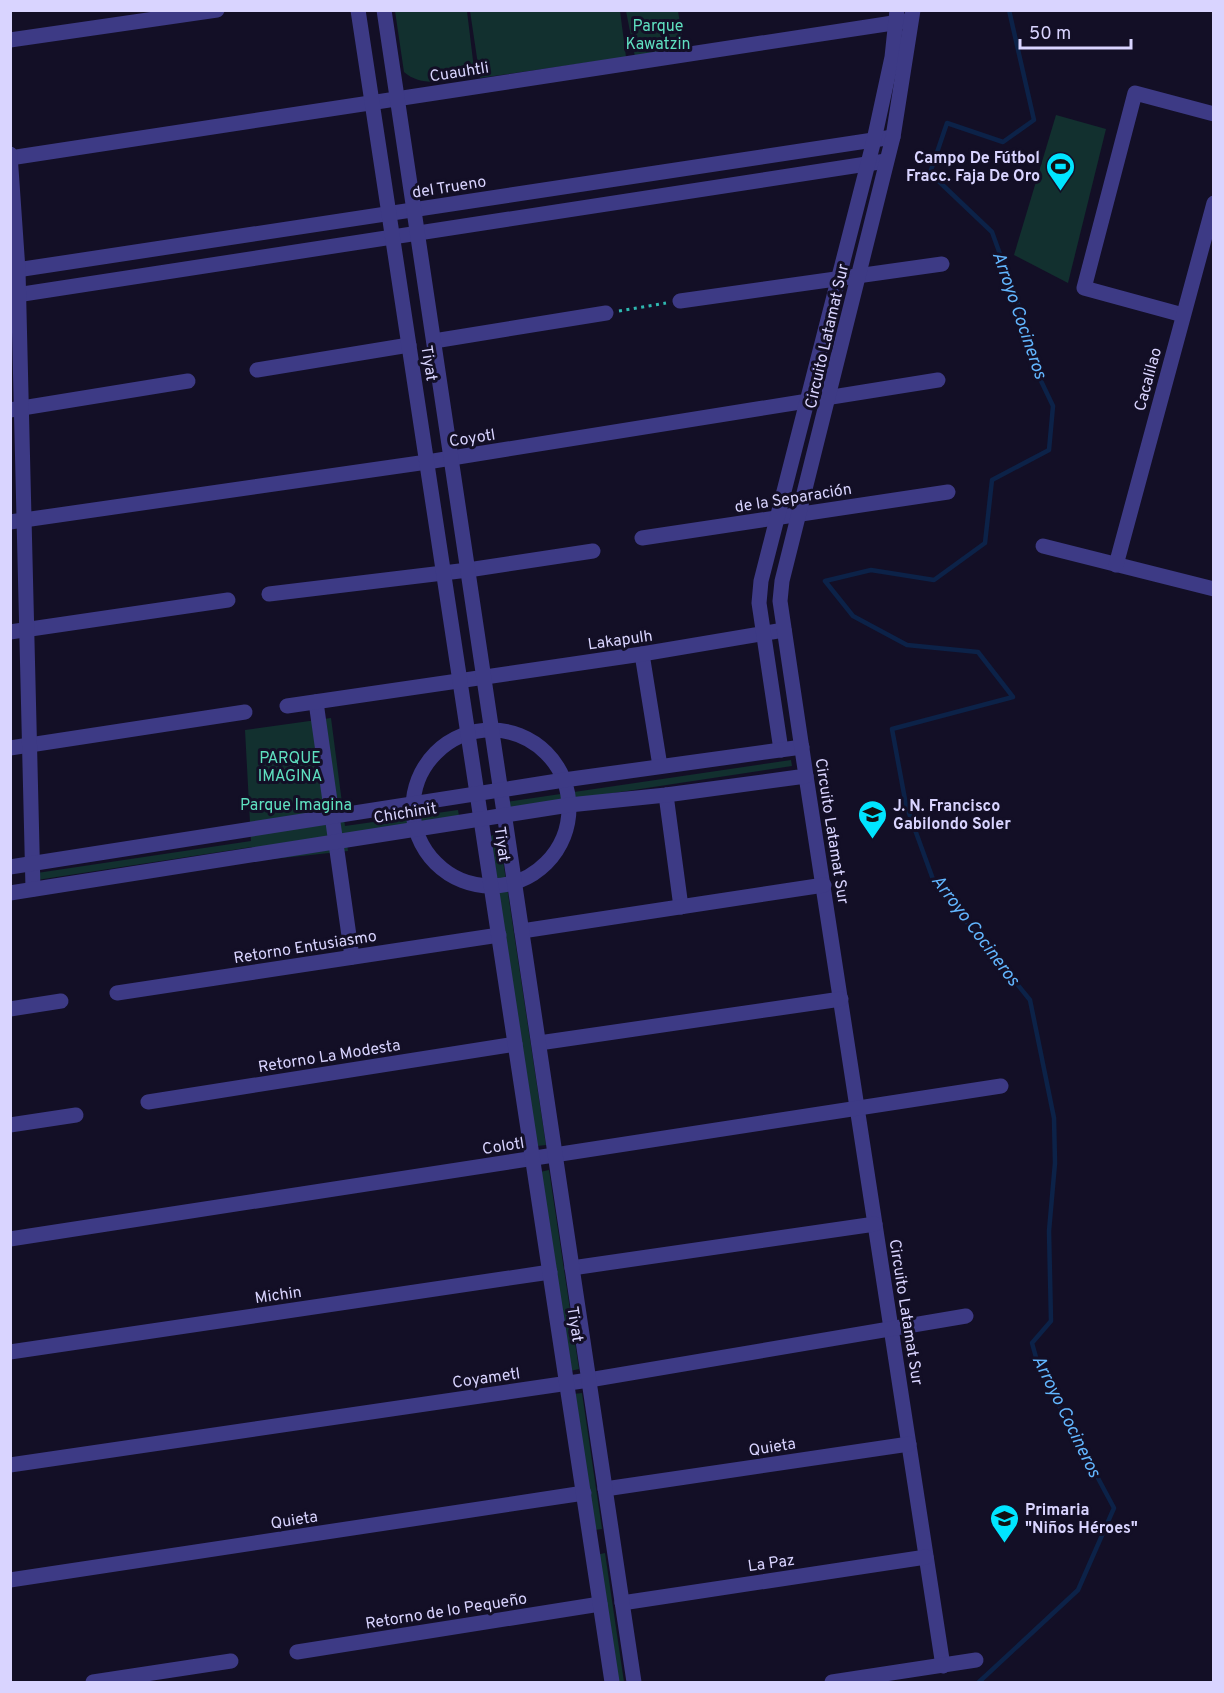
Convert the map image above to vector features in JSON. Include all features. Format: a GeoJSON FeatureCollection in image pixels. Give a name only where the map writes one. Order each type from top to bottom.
{"type":"FeatureCollection","features":[{"type":"Feature","properties":{"kind":"street"},"geometry":{"type":"LineString","coordinates":[[10,40],[217,10]]}},
{"type":"Feature","properties":{"kind":"street","name":"Tiyat"},"geometry":{"type":"LineString","coordinates":[[358,10],[612,1683]]}},
{"type":"Feature","properties":{"kind":"street","name":"Tiyat"},"geometry":{"type":"LineString","coordinates":[[384,10],[634,1683]]}},
{"type":"Feature","properties":{"kind":"street","name":"Cuauhtli"},"geometry":{"type":"LineString","coordinates":[[11,156],[397,99],[905,16]]}},
{"type":"Feature","properties":{"kind":"street","name":"Circuito Latamat Sur"},"geometry":{"type":"LineString","coordinates":[[905,16],[893,137],[781,592],[784,630],[806,776],[943,1666]]}},
{"type":"Feature","properties":{"kind":"street","name":"Circuito Latamat Sur"},"geometry":{"type":"LineString","coordinates":[[781,750],[759,603],[760,580],[809,400],[836,279],[874,140],[892,57],[905,16]]}},
{"type":"Feature","properties":{"kind":"street"},"geometry":{"type":"LineString","coordinates":[[1183,315],[1084,288],[1135,93],[1214,114]]}},
{"type":"Feature","properties":{"kind":"street","name":"del Trueno"},"geometry":{"type":"LineString","coordinates":[[14,270],[893,137]]}},
{"type":"Feature","properties":{"kind":"street"},"geometry":{"type":"LineString","coordinates":[[11,156],[17,521],[27,630],[33,889]]}},
{"type":"Feature","properties":{"kind":"street"},"geometry":{"type":"LineString","coordinates":[[14,295],[886,161]]}},
{"type":"Feature","properties":{"kind":"street","name":"Cacalilao"},"geometry":{"type":"LineString","coordinates":[[1116,565],[1212,213]]}},
{"type":"Feature","properties":{"kind":"street"},"geometry":{"type":"LineString","coordinates":[[680,301],[942,264]]}},
{"type":"Feature","properties":{"kind":"street"},"geometry":{"type":"LineString","coordinates":[[434,341],[606,313]]}},
{"type":"Feature","properties":{"kind":"street"},"geometry":{"type":"LineString","coordinates":[[257,370],[409,345]]}},
{"type":"Feature","properties":{"kind":"street","name":"Coyotl"},"geometry":{"type":"LineString","coordinates":[[17,521],[427,462],[938,380]]}},
{"type":"Feature","properties":{"kind":"street"},"geometry":{"type":"LineString","coordinates":[[16,410],[188,381]]}},
{"type":"Feature","properties":{"kind":"street","name":"de la Separación"},"geometry":{"type":"LineString","coordinates":[[642,538],[948,492]]}},
{"type":"Feature","properties":{"kind":"street"},"geometry":{"type":"LineString","coordinates":[[1043,546],[1214,589]]}},
{"type":"Feature","properties":{"kind":"street"},"geometry":{"type":"LineString","coordinates":[[269,594],[468,570],[593,551]]}},
{"type":"Feature","properties":{"kind":"street"},"geometry":{"type":"LineString","coordinates":[[10,632],[228,600]]}},
{"type":"Feature","properties":{"kind":"street","name":"Lakapulh"},"geometry":{"type":"LineString","coordinates":[[287,706],[642,654],[784,630]]}},
{"type":"Feature","properties":{"kind":"street"},"geometry":{"type":"LineString","coordinates":[[642,654],[660,766]]}},
{"type":"Feature","properties":{"kind":"street"},"geometry":{"type":"LineString","coordinates":[[316,702],[352,957]]}},
{"type":"Feature","properties":{"kind":"street"},"geometry":{"type":"LineString","coordinates":[[10,748],[245,712]]}},
{"type":"Feature","properties":{"kind":"street"},"geometry":{"type":"LineString","coordinates":[[492,730],[523,736],[548,754],[564,780],[569,805],[567,830],[556,852],[539,870],[514,882],[491,886],[466,882],[444,870],[427,851],[417,829],[414,803],[418,780],[429,760],[447,744],[468,733],[492,730]]}},
{"type":"Feature","properties":{"kind":"street","name":"Chichinit"},"geometry":{"type":"LineString","coordinates":[[10,868],[564,780],[802,747]]}},
{"type":"Feature","properties":{"kind":"street","name":"Chichinit"},"geometry":{"type":"LineString","coordinates":[[12,892],[569,805],[666,795],[806,776]]}},
{"type":"Feature","properties":{"kind":"street"},"geometry":{"type":"LineString","coordinates":[[666,795],[681,907]]}},
{"type":"Feature","properties":{"kind":"street"},"geometry":{"type":"LineString","coordinates":[[10,868],[12,892]]}},
{"type":"Feature","properties":{"kind":"street"},"geometry":{"type":"LineString","coordinates":[[522,931],[824,885]]}},
{"type":"Feature","properties":{"kind":"street","name":"Retorno Entusiasmo"},"geometry":{"type":"LineString","coordinates":[[117,993],[499,935]]}},
{"type":"Feature","properties":{"kind":"street"},"geometry":{"type":"LineString","coordinates":[[539,1043],[841,999]]}},
{"type":"Feature","properties":{"kind":"street"},"geometry":{"type":"LineString","coordinates":[[10,1009],[61,1001]]}},
{"type":"Feature","properties":{"kind":"street"},"geometry":{"type":"LineString","coordinates":[[509,1004],[532,1001]]}},
{"type":"Feature","properties":{"kind":"street","name":"Retorno La Modesta"},"geometry":{"type":"LineString","coordinates":[[148,1102],[515,1044]]}},
{"type":"Feature","properties":{"kind":"street","name":"Colotl"},"geometry":{"type":"LineString","coordinates":[[10,1239],[1001,1086]]}},
{"type":"Feature","properties":{"kind":"street"},"geometry":{"type":"LineString","coordinates":[[10,1125],[76,1115]]}},
{"type":"Feature","properties":{"kind":"street"},"geometry":{"type":"LineString","coordinates":[[572,1268],[875,1224]]}},
{"type":"Feature","properties":{"kind":"street","name":"Michin"},"geometry":{"type":"LineString","coordinates":[[10,1353],[550,1272]]}},
{"type":"Feature","properties":{"kind":"street","name":"Coyametl"},"geometry":{"type":"LineString","coordinates":[[10,1465],[589,1380],[966,1316]]}},
{"type":"Feature","properties":{"kind":"street","name":"Quieta"},"geometry":{"type":"LineString","coordinates":[[605,1489],[909,1444]]}},
{"type":"Feature","properties":{"kind":"street","name":"Quieta"},"geometry":{"type":"LineString","coordinates":[[10,1580],[584,1493]]}},
{"type":"Feature","properties":{"kind":"street"},"geometry":{"type":"LineString","coordinates":[[591,1544],[613,1542]]}},
{"type":"Feature","properties":{"kind":"street","name":"La Paz"},"geometry":{"type":"LineString","coordinates":[[622,1602],[926,1557]]}},
{"type":"Feature","properties":{"kind":"street","name":"Retorno de lo Pequeño"},"geometry":{"type":"LineString","coordinates":[[297,1652],[600,1604]]}},
{"type":"Feature","properties":{"kind":"street"},"geometry":{"type":"LineString","coordinates":[[93,1683],[231,1660]]}},
{"type":"Feature","properties":{"kind":"street"},"geometry":{"type":"LineString","coordinates":[[832,1683],[976,1660]]}},
{"type":"Feature","properties":{"kind":"path"},"geometry":{"type":"LineString","coordinates":[[606,313],[680,301]]}},
{"type":"Feature","properties":{"kind":"green space"},"geometry":{"type":"Polygon","coordinates":[[[395,11],[467,11],[475,77],[429,82],[404,72],[395,11]]]}},
{"type":"Feature","properties":{"kind":"green space"},"geometry":{"type":"Polygon","coordinates":[[[470,11],[620,11],[626,57],[480,78],[470,11]]]}},
{"type":"Feature","properties":{"kind":"green space","name":"Parque Kawatzin"},"geometry":{"type":"Polygon","coordinates":[[[626,11],[678,11],[685,54],[636,62],[626,11]]]}},
{"type":"Feature","properties":{"kind":"green space","name":"Campo De Fútbol Fracc. Faja De Oro"},"geometry":{"type":"Polygon","coordinates":[[[1056,115],[1106,129],[1068,283],[1014,255],[1056,115]]]}},
{"type":"Feature","properties":{"kind":"green space","name":"Parque Imagina"},"geometry":{"type":"Polygon","coordinates":[[[331,718],[345,826],[458,810],[459,816],[346,834],[348,851],[253,861],[252,847],[37,880],[37,873],[251,841],[245,730],[331,718]]]}},
{"type":"Feature","properties":{"kind":"green space"},"geometry":{"type":"Polygon","coordinates":[[[791,760],[792,766],[508,809],[506,802],[791,760]]]}},
{"type":"Feature","properties":{"kind":"green space"},"geometry":{"type":"Polygon","coordinates":[[[499,834],[546,1145],[537,1146],[490,836],[499,834]]]}},
{"type":"Feature","properties":{"kind":"green space"},"geometry":{"type":"Polygon","coordinates":[[[549,1170],[579,1369],[570,1371],[540,1172],[549,1170]]]}},
{"type":"Feature","properties":{"kind":"green space"},"geometry":{"type":"Polygon","coordinates":[[[582,1393],[602,1529],[594,1530],[573,1394],[582,1393]]]}},
{"type":"Feature","properties":{"kind":"green space"},"geometry":{"type":"Polygon","coordinates":[[[605,1553],[624,1682],[615,1682],[596,1555],[605,1553]]]}},
{"type":"Feature","properties":{"kind":"waterway","name":"Arroyo Cocineros"},"geometry":{"type":"LineString","coordinates":[[979,1682],[1078,1590],[1114,1508],[1039,1368],[1032,1343],[1051,1321],[1049,1231],[1055,1163],[1054,1118],[1030,1000],[934,882],[906,805],[892,729],[1013,697],[978,652],[907,645],[853,616],[825,581],[871,570],[934,580],[985,543],[992,480],[1049,450],[1053,406],[1032,362],[1021,312],[992,232],[930,173],[947,123],[1003,142],[1034,120],[1009,10]]}},
{"type":"Feature","properties":{"kind":"place","name":"Campo De Fútbol Fracc. Faja De Oro"},"geometry":{"type":"Point","coordinates":[1061,192]}},
{"type":"Feature","properties":{"kind":"place","name":"J. N. Francisco Gabilondo Soler"},"geometry":{"type":"Point","coordinates":[872,840]}},
{"type":"Feature","properties":{"kind":"place","name":"Primaria \"Niños Héroes\""},"geometry":{"type":"Point","coordinates":[1004,1544]}},
{"type":"Feature","properties":{"kind":"park label","name":"PARQUE IMAGINA"},"geometry":{"type":"Point","coordinates":[290,766]}}]}
